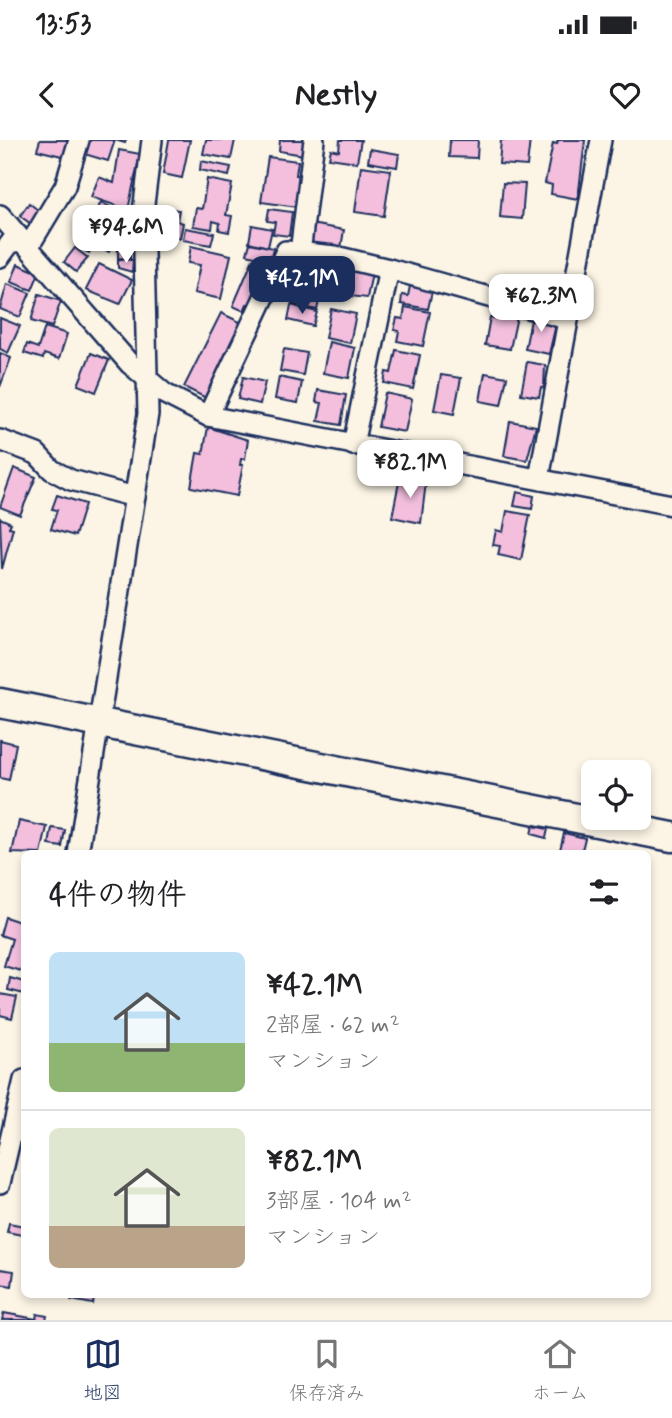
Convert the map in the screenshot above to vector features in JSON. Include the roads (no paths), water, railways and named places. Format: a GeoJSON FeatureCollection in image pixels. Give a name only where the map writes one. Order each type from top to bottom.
{"type":"FeatureCollection","features":[{"type":"Feature","properties":{"kind":"street"},"geometry":{"type":"LineString","coordinates":[[0,257],[11,242],[32,241],[65,186],[79,140]]}},
{"type":"Feature","properties":{"kind":"street"},"geometry":{"type":"LineString","coordinates":[[79,850],[148,414],[143,212],[152,140]]}},
{"type":"Feature","properties":{"kind":"street"},"geometry":{"type":"LineString","coordinates":[[300,253],[314,140]]}},
{"type":"Feature","properties":{"kind":"street"},"geometry":{"type":"LineString","coordinates":[[538,479],[601,140]]}},
{"type":"Feature","properties":{"kind":"street"},"geometry":{"type":"LineString","coordinates":[[0,215],[147,380],[165,394],[208,416],[353,446],[672,505]]}},
{"type":"Feature","properties":{"kind":"street"},"geometry":{"type":"LineString","coordinates":[[208,416],[286,251],[335,256],[389,269],[567,319]]}},
{"type":"Feature","properties":{"kind":"street"},"geometry":{"type":"LineString","coordinates":[[353,446],[389,269]]}},
{"type":"Feature","properties":{"kind":"street"},"geometry":{"type":"LineString","coordinates":[[0,440],[37,454],[59,475],[135,497]]}},
{"type":"Feature","properties":{"kind":"street"},"geometry":{"type":"LineString","coordinates":[[0,702],[672,836]]}},
{"type":"Feature","properties":{"kind":"street"},"geometry":{"type":"LineString","coordinates":[[0,1183],[21,1093]]}}]}
